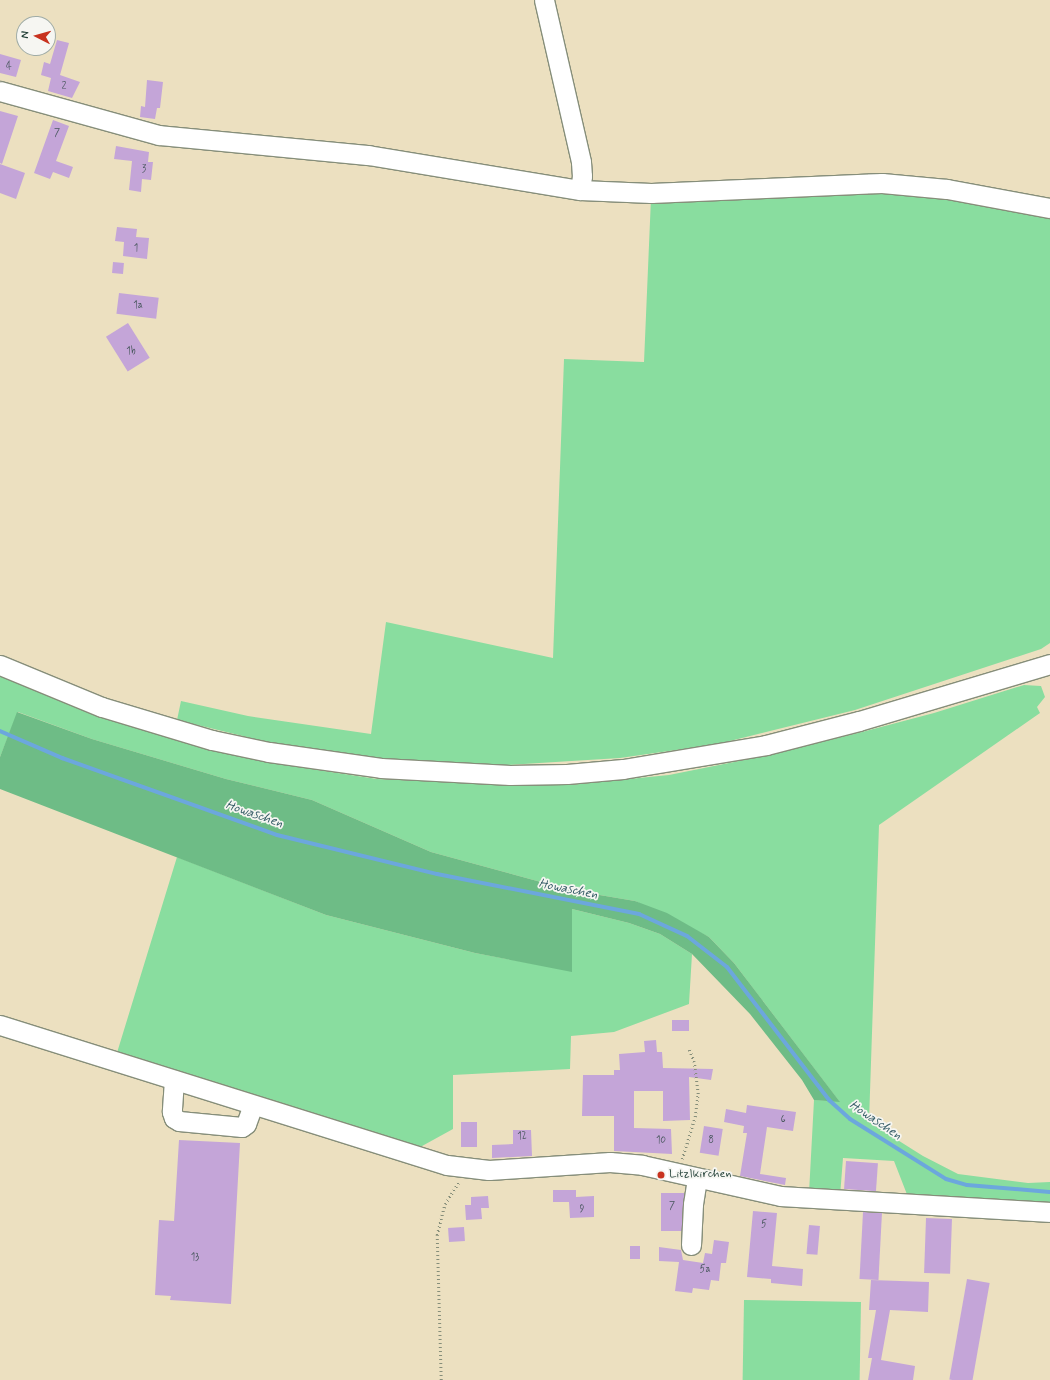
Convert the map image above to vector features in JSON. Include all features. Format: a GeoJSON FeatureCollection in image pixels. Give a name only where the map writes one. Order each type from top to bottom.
{"type":"FeatureCollection","features":[{"type":"Feature","properties":{"kind":"street"},"geometry":{"type":"LineString","coordinates":[[544,0],[581,162],[582,176],[580,190]]}},
{"type":"Feature","properties":{"kind":"street"},"geometry":{"type":"LineString","coordinates":[[0,91],[159,135],[368,155],[580,190],[651,193],[882,183],[947,189],[1050,208]]}},
{"type":"Feature","properties":{"kind":"street"},"geometry":{"type":"LineString","coordinates":[[0,665],[102,707],[212,740],[268,752],[381,768],[510,775],[567,774],[623,769],[766,745],[859,721],[1050,664]]}},
{"type":"Feature","properties":{"kind":"street"},"geometry":{"type":"LineString","coordinates":[[0,1025],[447,1165],[470,1169],[595,1162],[642,1165],[743,1189],[805,1199],[1050,1212]]}},
{"type":"Feature","properties":{"kind":"street"},"geometry":{"type":"LineString","coordinates":[[174,1080],[172,1112],[174,1118],[179,1121],[242,1127],[246,1124],[253,1105]]}},
{"type":"Feature","properties":{"kind":"street"},"geometry":{"type":"LineString","coordinates":[[691,1245],[693,1204],[697,1178]]}},
{"type":"Feature","properties":{"kind":"path"},"geometry":{"type":"LineString","coordinates":[[678,1173],[695,1117],[698,1094],[694,1062],[689,1048]]}},
{"type":"Feature","properties":{"kind":"path"},"geometry":{"type":"LineString","coordinates":[[441,1380],[437,1235],[445,1204],[470,1169]]}},
{"type":"Feature","properties":{"kind":"green space"},"geometry":{"type":"Polygon","coordinates":[[[879,188],[1050,213],[1050,643],[1041,649],[855,710],[718,744],[620,758],[507,765],[381,759],[271,743],[177,720],[181,701],[248,716],[371,734],[386,622],[553,658],[564,359],[644,362],[651,198],[879,188]]]}},
{"type":"Feature","properties":{"kind":"green space"},"geometry":{"type":"Polygon","coordinates":[[[0,673],[120,722],[203,748],[265,762],[377,779],[512,785],[569,785],[669,775],[769,755],[862,732],[934,713],[1024,685],[1041,686],[1045,697],[1037,707],[1040,713],[879,825],[869,1122],[923,1156],[958,1174],[1028,1183],[1050,1182],[1050,1204],[908,1197],[894,1161],[843,1158],[840,1196],[809,1193],[814,1100],[839,1101],[734,963],[709,937],[635,901],[570,890],[431,852],[312,800],[226,779],[92,739],[18,712],[0,757],[0,673]]]}},
{"type":"Feature","properties":{"kind":"green space"},"geometry":{"type":"Polygon","coordinates":[[[17,712],[92,739],[226,779],[312,800],[431,852],[570,890],[635,901],[667,913],[709,937],[734,963],[840,1102],[814,1100],[802,1080],[750,1014],[692,954],[660,934],[629,923],[572,909],[572,972],[475,953],[326,915],[0,789],[0,757],[17,712]]]}},
{"type":"Feature","properties":{"kind":"green space"},"geometry":{"type":"Polygon","coordinates":[[[177,857],[326,915],[475,953],[572,971],[572,909],[629,923],[660,934],[692,954],[689,1004],[614,1032],[571,1036],[570,1069],[453,1075],[453,1129],[413,1151],[116,1056],[177,857]]]}},
{"type":"Feature","properties":{"kind":"green space"},"geometry":{"type":"Polygon","coordinates":[[[744,1300],[861,1302],[860,1380],[743,1380],[744,1300]]]}},
{"type":"Feature","properties":{"kind":"building"},"geometry":{"type":"Polygon","coordinates":[[[57,40],[69,43],[60,75],[80,82],[72,98],[48,91],[51,78],[41,75],[44,62],[50,64],[52,56],[56,56],[57,40]]]}},
{"type":"Feature","properties":{"kind":"building"},"geometry":{"type":"Polygon","coordinates":[[[0,54],[21,60],[16,77],[0,73],[0,54]]]}},
{"type":"Feature","properties":{"kind":"building"},"geometry":{"type":"Polygon","coordinates":[[[147,80],[163,82],[160,108],[157,108],[155,119],[140,117],[141,106],[145,107],[147,80]]]}},
{"type":"Feature","properties":{"kind":"building"},"geometry":{"type":"Polygon","coordinates":[[[0,111],[18,116],[2,164],[0,163],[0,111]]]}},
{"type":"Feature","properties":{"kind":"building"},"geometry":{"type":"Polygon","coordinates":[[[53,120],[69,126],[56,161],[73,167],[69,178],[53,172],[50,179],[34,173],[53,120]]]}},
{"type":"Feature","properties":{"kind":"building"},"geometry":{"type":"Polygon","coordinates":[[[116,146],[149,152],[148,162],[153,162],[151,180],[142,179],[141,192],[129,190],[132,161],[114,159],[116,146]]]}},
{"type":"Feature","properties":{"kind":"building"},"geometry":{"type":"Polygon","coordinates":[[[0,164],[25,173],[16,199],[0,193],[0,164]]]}},
{"type":"Feature","properties":{"kind":"building"},"geometry":{"type":"Polygon","coordinates":[[[117,227],[137,229],[136,237],[149,238],[147,259],[123,256],[124,242],[115,241],[117,227]]]}},
{"type":"Feature","properties":{"kind":"building"},"geometry":{"type":"Polygon","coordinates":[[[113,262],[124,263],[123,274],[112,273],[113,262]]]}},
{"type":"Feature","properties":{"kind":"building"},"geometry":{"type":"Polygon","coordinates":[[[119,293],[159,298],[156,319],[116,314],[119,293]]]}},
{"type":"Feature","properties":{"kind":"building"},"geometry":{"type":"Polygon","coordinates":[[[128,323],[150,358],[128,372],[106,337],[128,323]]]}},
{"type":"Feature","properties":{"kind":"building"},"geometry":{"type":"Polygon","coordinates":[[[672,1020],[689,1020],[689,1031],[672,1031],[672,1020]]]}},
{"type":"Feature","properties":{"kind":"building"},"geometry":{"type":"Polygon","coordinates":[[[656,1040],[657,1052],[662,1052],[663,1068],[713,1069],[711,1080],[689,1077],[690,1120],[663,1121],[663,1091],[634,1091],[634,1128],[671,1129],[672,1154],[614,1151],[614,1116],[582,1116],[583,1075],[614,1075],[614,1070],[620,1070],[619,1054],[645,1052],[644,1041],[656,1040]]]}},
{"type":"Feature","properties":{"kind":"building"},"geometry":{"type":"Polygon","coordinates":[[[747,1105],[796,1112],[793,1131],[767,1127],[760,1174],[786,1178],[785,1185],[740,1176],[747,1133],[743,1133],[744,1126],[724,1122],[726,1109],[746,1113],[747,1105]]]}},
{"type":"Feature","properties":{"kind":"building"},"geometry":{"type":"Polygon","coordinates":[[[461,1122],[477,1122],[477,1147],[461,1147],[461,1122]]]}},
{"type":"Feature","properties":{"kind":"building"},"geometry":{"type":"Polygon","coordinates":[[[704,1126],[723,1129],[719,1156],[700,1153],[704,1126]]]}},
{"type":"Feature","properties":{"kind":"building"},"geometry":{"type":"Polygon","coordinates":[[[513,1130],[531,1130],[532,1156],[492,1158],[492,1145],[513,1144],[513,1130]]]}},
{"type":"Feature","properties":{"kind":"building"},"geometry":{"type":"Polygon","coordinates":[[[179,1140],[240,1143],[231,1304],[170,1300],[171,1296],[155,1295],[159,1220],[174,1221],[179,1140]]]}},
{"type":"Feature","properties":{"kind":"building"},"geometry":{"type":"Polygon","coordinates":[[[846,1161],[878,1163],[876,1191],[844,1189],[846,1161]]]}},
{"type":"Feature","properties":{"kind":"building"},"geometry":{"type":"Polygon","coordinates":[[[553,1190],[576,1190],[576,1197],[594,1196],[594,1217],[570,1218],[569,1202],[553,1202],[553,1190]]]}},
{"type":"Feature","properties":{"kind":"building"},"geometry":{"type":"Polygon","coordinates":[[[661,1193],[684,1193],[684,1231],[661,1231],[661,1193]]]}},
{"type":"Feature","properties":{"kind":"building"},"geometry":{"type":"Polygon","coordinates":[[[488,1196],[489,1208],[481,1208],[482,1219],[466,1220],[465,1205],[471,1205],[471,1197],[488,1196]]]}},
{"type":"Feature","properties":{"kind":"building"},"geometry":{"type":"Polygon","coordinates":[[[753,1211],[777,1213],[772,1266],[803,1269],[802,1286],[771,1283],[771,1279],[747,1277],[753,1211]]]}},
{"type":"Feature","properties":{"kind":"building"},"geometry":{"type":"Polygon","coordinates":[[[863,1212],[882,1213],[878,1280],[859,1279],[863,1212]]]}},
{"type":"Feature","properties":{"kind":"building"},"geometry":{"type":"Polygon","coordinates":[[[926,1218],[952,1219],[950,1274],[924,1273],[926,1218]]]}},
{"type":"Feature","properties":{"kind":"building"},"geometry":{"type":"Polygon","coordinates":[[[809,1225],[820,1226],[817,1255],[806,1254],[809,1225]]]}},
{"type":"Feature","properties":{"kind":"building"},"geometry":{"type":"Polygon","coordinates":[[[464,1227],[465,1241],[449,1242],[448,1228],[464,1227]]]}},
{"type":"Feature","properties":{"kind":"building"},"geometry":{"type":"Polygon","coordinates":[[[714,1240],[729,1242],[726,1263],[721,1263],[719,1281],[711,1280],[709,1290],[693,1288],[692,1293],[675,1291],[679,1262],[659,1261],[659,1247],[681,1250],[683,1260],[703,1263],[705,1253],[712,1254],[714,1240]]]}},
{"type":"Feature","properties":{"kind":"building"},"geometry":{"type":"Polygon","coordinates":[[[630,1246],[640,1246],[640,1259],[630,1259],[630,1246]]]}},
{"type":"Feature","properties":{"kind":"building"},"geometry":{"type":"Polygon","coordinates":[[[967,1279],[990,1283],[973,1380],[949,1379],[967,1279]]]}},
{"type":"Feature","properties":{"kind":"building"},"geometry":{"type":"Polygon","coordinates":[[[871,1280],[929,1282],[928,1312],[890,1310],[881,1360],[915,1366],[913,1380],[868,1380],[872,1358],[868,1358],[876,1310],[869,1310],[871,1280]]]}},
{"type":"Feature","properties":{"kind":"waterway","name":"Howaschen"},"geometry":{"type":"LineString","coordinates":[[0,731],[62,758],[277,835],[437,874],[639,914],[687,936],[727,967],[829,1100],[850,1119],[946,1179],[967,1185],[1050,1192]]}},
{"type":"Feature","properties":{"kind":"place","name":"Litzlkirchen"},"geometry":{"type":"Point","coordinates":[661,1175]}}]}
